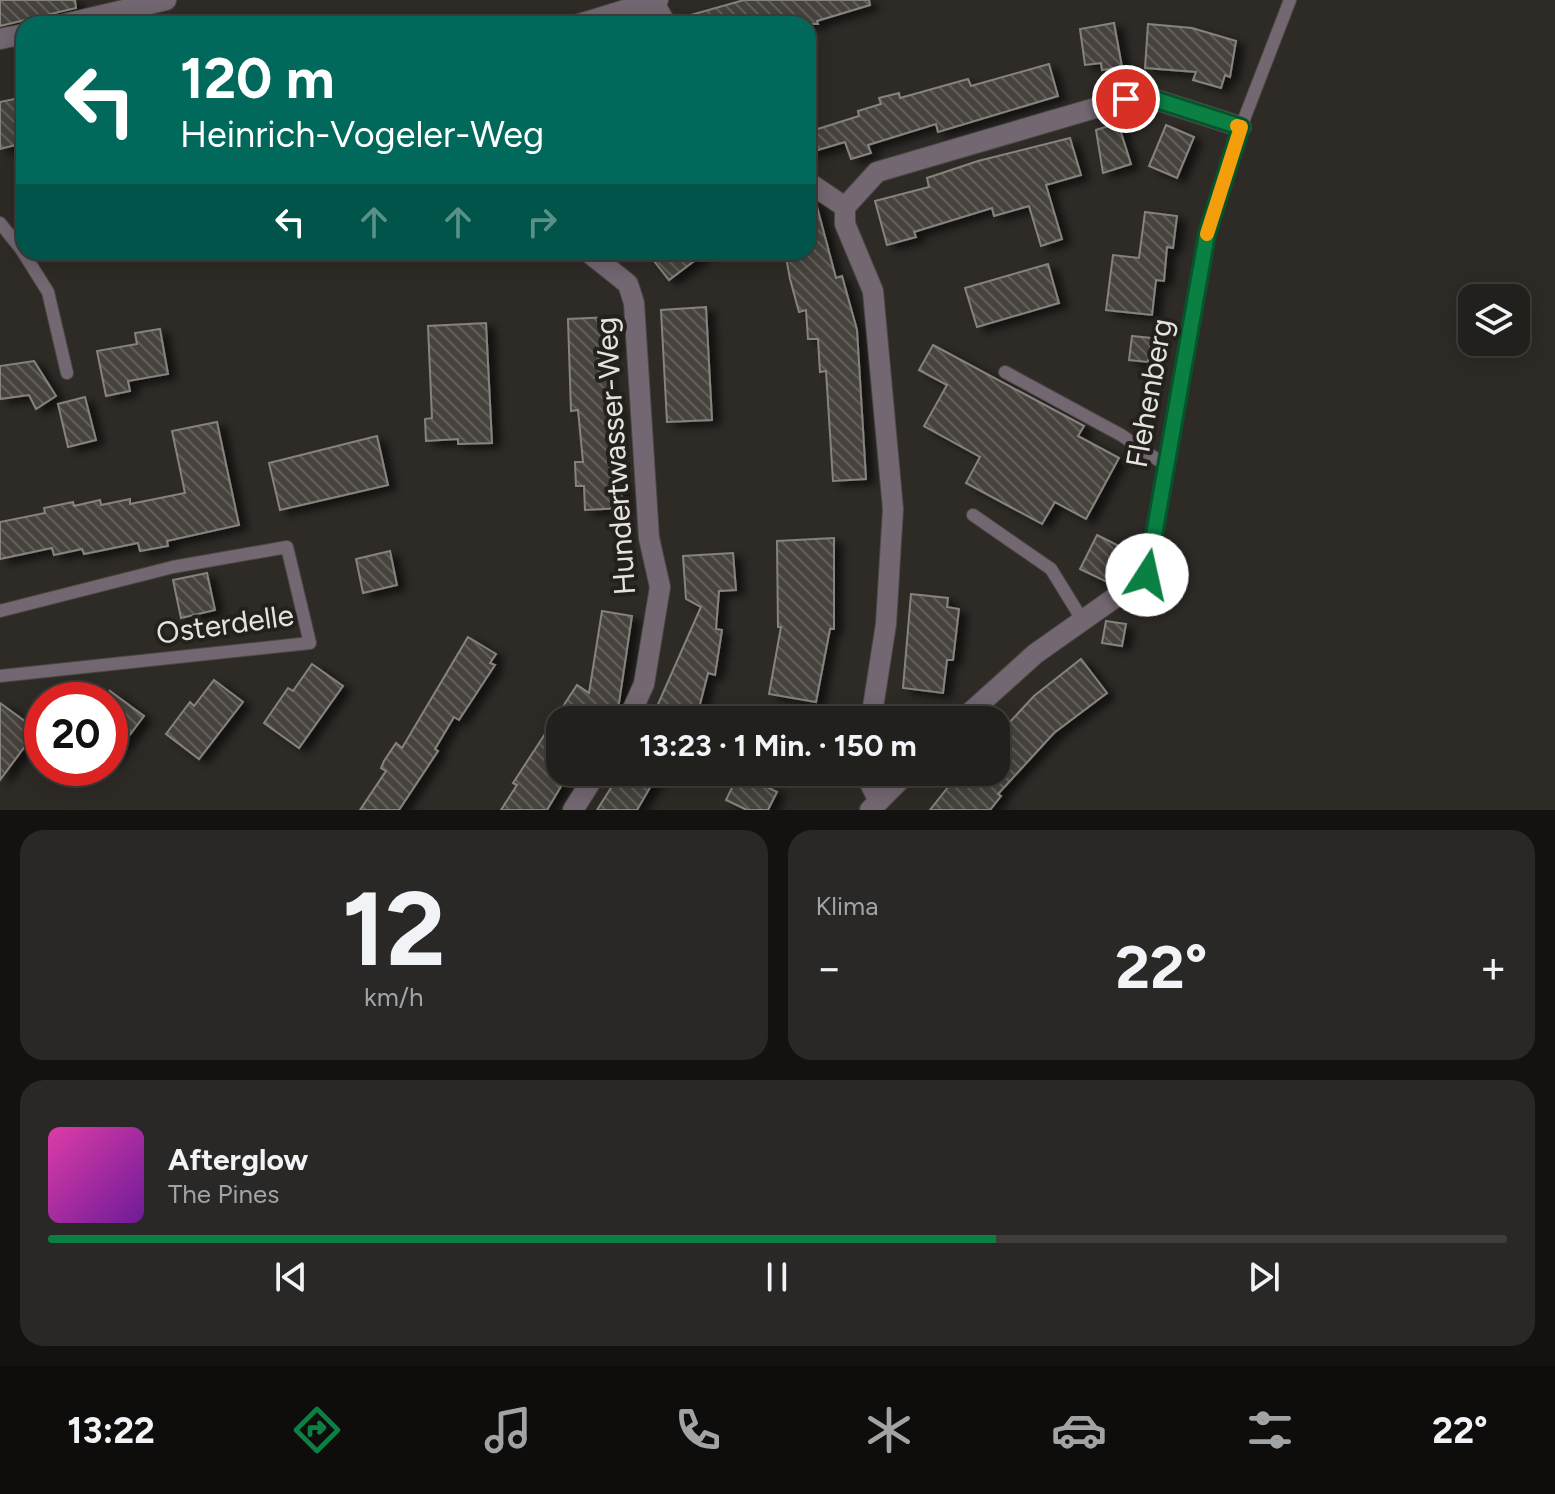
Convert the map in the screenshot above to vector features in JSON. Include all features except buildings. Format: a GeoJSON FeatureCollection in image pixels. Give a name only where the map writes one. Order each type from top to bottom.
{"type":"FeatureCollection","features":[{"type":"Feature","properties":{"kind":"street"},"geometry":{"type":"LineString","coordinates":[[99,16],[166,0]]}},
{"type":"Feature","properties":{"kind":"street"},"geometry":{"type":"LineString","coordinates":[[606,16],[656,1]]}},
{"type":"Feature","properties":{"kind":"street"},"geometry":{"type":"LineString","coordinates":[[873,706],[886,624],[893,509],[873,291],[845,224],[845,207],[877,172],[1126,99],[1157,100],[1241,127]]}},
{"type":"Feature","properties":{"kind":"street"},"geometry":{"type":"LineString","coordinates":[[816,187],[845,207]]}},
{"type":"Feature","properties":{"kind":"street","name":"Hundertwasser-Weg"},"geometry":{"type":"LineString","coordinates":[[598,260],[628,284],[634,303],[649,538],[660,587],[644,684],[634,706]]}},
{"type":"Feature","properties":{"kind":"street","name":"Flehenberg"},"geometry":{"type":"LineString","coordinates":[[977,706],[1035,654],[1147,575]]}},
{"type":"Feature","properties":{"kind":"street"},"geometry":{"type":"LineString","coordinates":[[573,810],[588,786]]}},
{"type":"Feature","properties":{"kind":"street"},"geometry":{"type":"LineString","coordinates":[[868,786],[874,806],[894,786]]}},
{"type":"Feature","properties":{"kind":"lane","name":"Flehenberg"},"geometry":{"type":"LineString","coordinates":[[1147,575],[1207,234],[1241,127],[1290,0]]}},
{"type":"Feature","properties":{"kind":"lane"},"geometry":{"type":"LineString","coordinates":[[0,223],[16,243]]}},
{"type":"Feature","properties":{"kind":"lane"},"geometry":{"type":"LineString","coordinates":[[28,260],[48,292],[67,373]]}},
{"type":"Feature","properties":{"kind":"lane"},"geometry":{"type":"LineString","coordinates":[[1005,372],[1121,435],[1167,466]]}},
{"type":"Feature","properties":{"kind":"lane"},"geometry":{"type":"LineString","coordinates":[[973,515],[1051,569],[1083,621]]}},
{"type":"Feature","properties":{"kind":"lane","name":"Osterdelle"},"geometry":{"type":"LineString","coordinates":[[0,611],[173,567],[287,547],[310,643],[0,676]]}},
{"type":"Feature","properties":{"kind":"slow traffic"},"geometry":{"type":"LineString","coordinates":[[1207,234],[1241,127],[1237,126]]}},
{"type":"Feature","properties":{"kind":"route"},"geometry":{"type":"LineString","coordinates":[[1126,99],[1157,100],[1241,127],[1207,234],[1147,575]]}}]}
